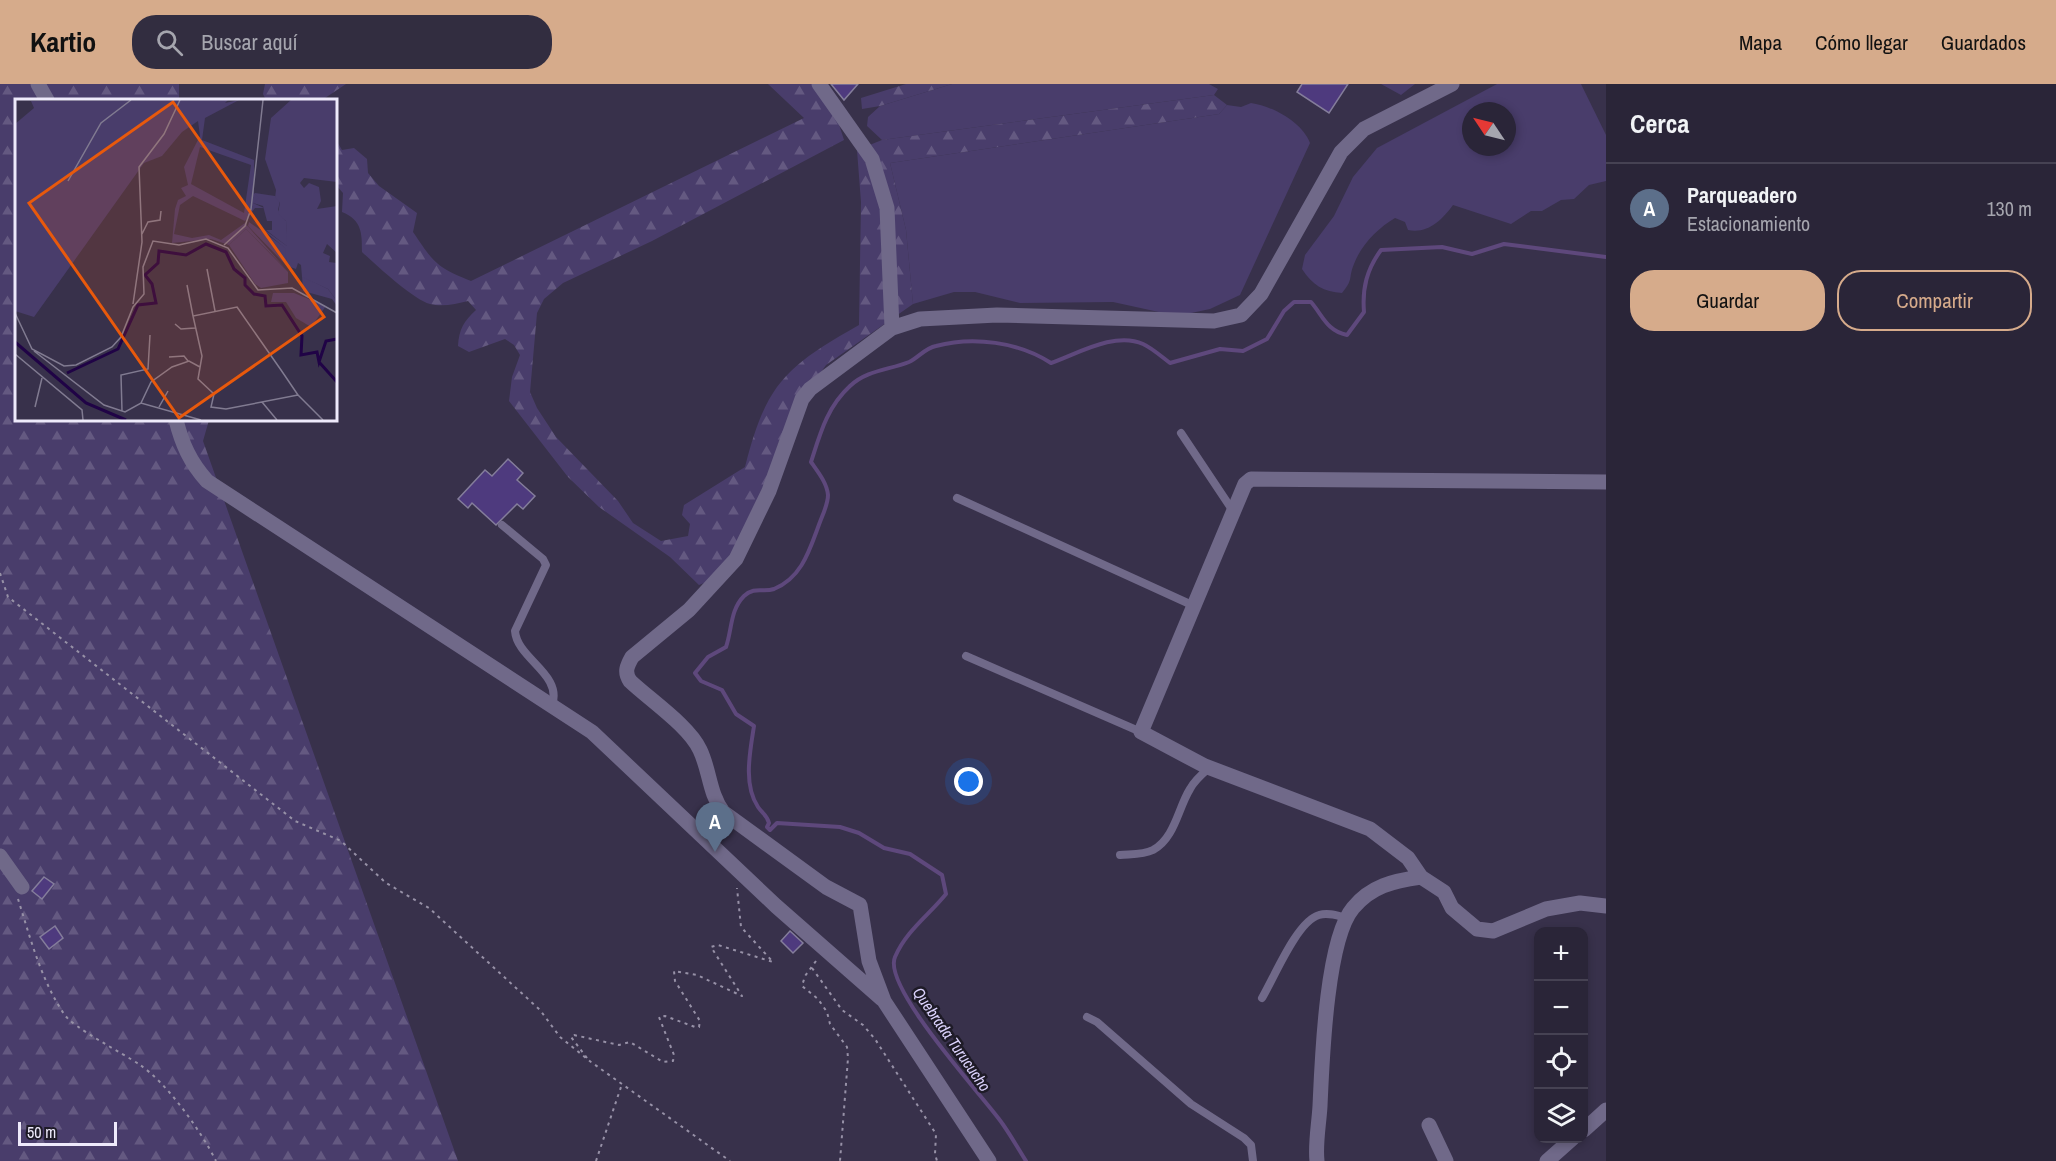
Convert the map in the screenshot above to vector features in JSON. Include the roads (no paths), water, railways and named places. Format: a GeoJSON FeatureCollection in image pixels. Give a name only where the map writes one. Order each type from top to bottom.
{"type":"FeatureCollection","features":[{"type":"Feature","properties":{"kind":"street"},"geometry":{"type":"LineString","coordinates":[[38,84],[46,99]]}},
{"type":"Feature","properties":{"kind":"street"},"geometry":{"type":"LineString","coordinates":[[819,84],[872,159],[886,208],[892,328]]}},
{"type":"Feature","properties":{"kind":"street"},"geometry":{"type":"LineString","coordinates":[[989,1161],[884,1001],[869,961],[860,905],[826,887],[723,812],[714,800],[701,753],[694,740],[626,675],[627,665],[632,657],[689,610],[736,559],[769,491],[802,399],[810,389],[892,328],[920,319],[997,315],[1214,321],[1241,315],[1261,294],[1341,152],[1351,139],[1364,129],[1452,84]]}},
{"type":"Feature","properties":{"kind":"street"},"geometry":{"type":"LineString","coordinates":[[176,422],[182,444],[195,468],[207,481],[592,732],[735,868],[884,1001]]}},
{"type":"Feature","properties":{"kind":"street"},"geometry":{"type":"LineString","coordinates":[[1606,482],[1260,477],[1251,479],[1245,484],[1192,605],[1141,732],[1209,768],[1370,829],[1402,852],[1421,877],[1444,892],[1452,908],[1477,929],[1493,931],[1546,909],[1580,903],[1606,906]]}},
{"type":"Feature","properties":{"kind":"street"},"geometry":{"type":"LineString","coordinates":[[0,856],[22,887]]}},
{"type":"Feature","properties":{"kind":"street"},"geometry":{"type":"LineString","coordinates":[[1317,1161],[1325,1019],[1340,934],[1347,918],[1369,892],[1391,881],[1421,877]]}},
{"type":"Feature","properties":{"kind":"street"},"geometry":{"type":"LineString","coordinates":[[1588,1126],[1606,1110]]}},
{"type":"Feature","properties":{"kind":"street"},"geometry":{"type":"LineString","coordinates":[[1429,1125],[1446,1161]]}},
{"type":"Feature","properties":{"kind":"street"},"geometry":{"type":"LineString","coordinates":[[1547,1161],[1567,1143]]}},
{"type":"Feature","properties":{"kind":"lane"},"geometry":{"type":"LineString","coordinates":[[1180,433],[1233,512]]}},
{"type":"Feature","properties":{"kind":"lane"},"geometry":{"type":"LineString","coordinates":[[957,498],[1192,605]]}},
{"type":"Feature","properties":{"kind":"lane"},"geometry":{"type":"LineString","coordinates":[[502,525],[543,559],[546,565],[515,631],[519,644],[550,681],[555,698],[552,705]]}},
{"type":"Feature","properties":{"kind":"lane"},"geometry":{"type":"LineString","coordinates":[[966,656],[1141,732]]}},
{"type":"Feature","properties":{"kind":"lane"},"geometry":{"type":"LineString","coordinates":[[1120,855],[1142,853],[1154,849],[1163,841],[1174,825],[1190,789],[1209,768]]}},
{"type":"Feature","properties":{"kind":"lane"},"geometry":{"type":"LineString","coordinates":[[1262,998],[1301,929],[1310,919],[1328,913],[1347,918]]}},
{"type":"Feature","properties":{"kind":"lane"},"geometry":{"type":"LineString","coordinates":[[1087,1017],[1097,1022],[1191,1104],[1244,1138],[1251,1145],[1253,1161]]}},
{"type":"Feature","properties":{"kind":"waterway","name":"Quebrada Turucucho"},"geometry":{"type":"LineString","coordinates":[[1026,1161],[999,1119],[917,1014],[903,991],[895,971],[895,957],[905,939],[946,894],[942,875],[910,854],[884,848],[859,833],[840,827],[777,823],[770,830],[767,827],[768,820],[758,807],[750,788],[749,768],[754,726],[736,714],[722,690],[701,681],[695,673],[708,657],[726,647],[736,607],[744,596],[755,590],[770,590],[784,584],[804,561],[828,498],[824,482],[811,462],[825,421],[835,403],[850,386],[864,377],[909,362],[932,347],[965,341],[1010,346],[1025,350],[1051,363],[1096,345],[1120,340],[1132,341],[1143,344],[1170,363],[1220,349],[1243,351],[1267,339],[1284,311],[1294,302],[1311,302],[1330,326],[1347,335],[1364,312],[1367,279],[1372,264],[1381,250],[1442,247],[1472,254],[1504,244],[1606,257]]}},
{"type":"Feature","properties":{"kind":"place","name":"Parqueadero"},"geometry":{"type":"Point","coordinates":[715,852]}}]}
